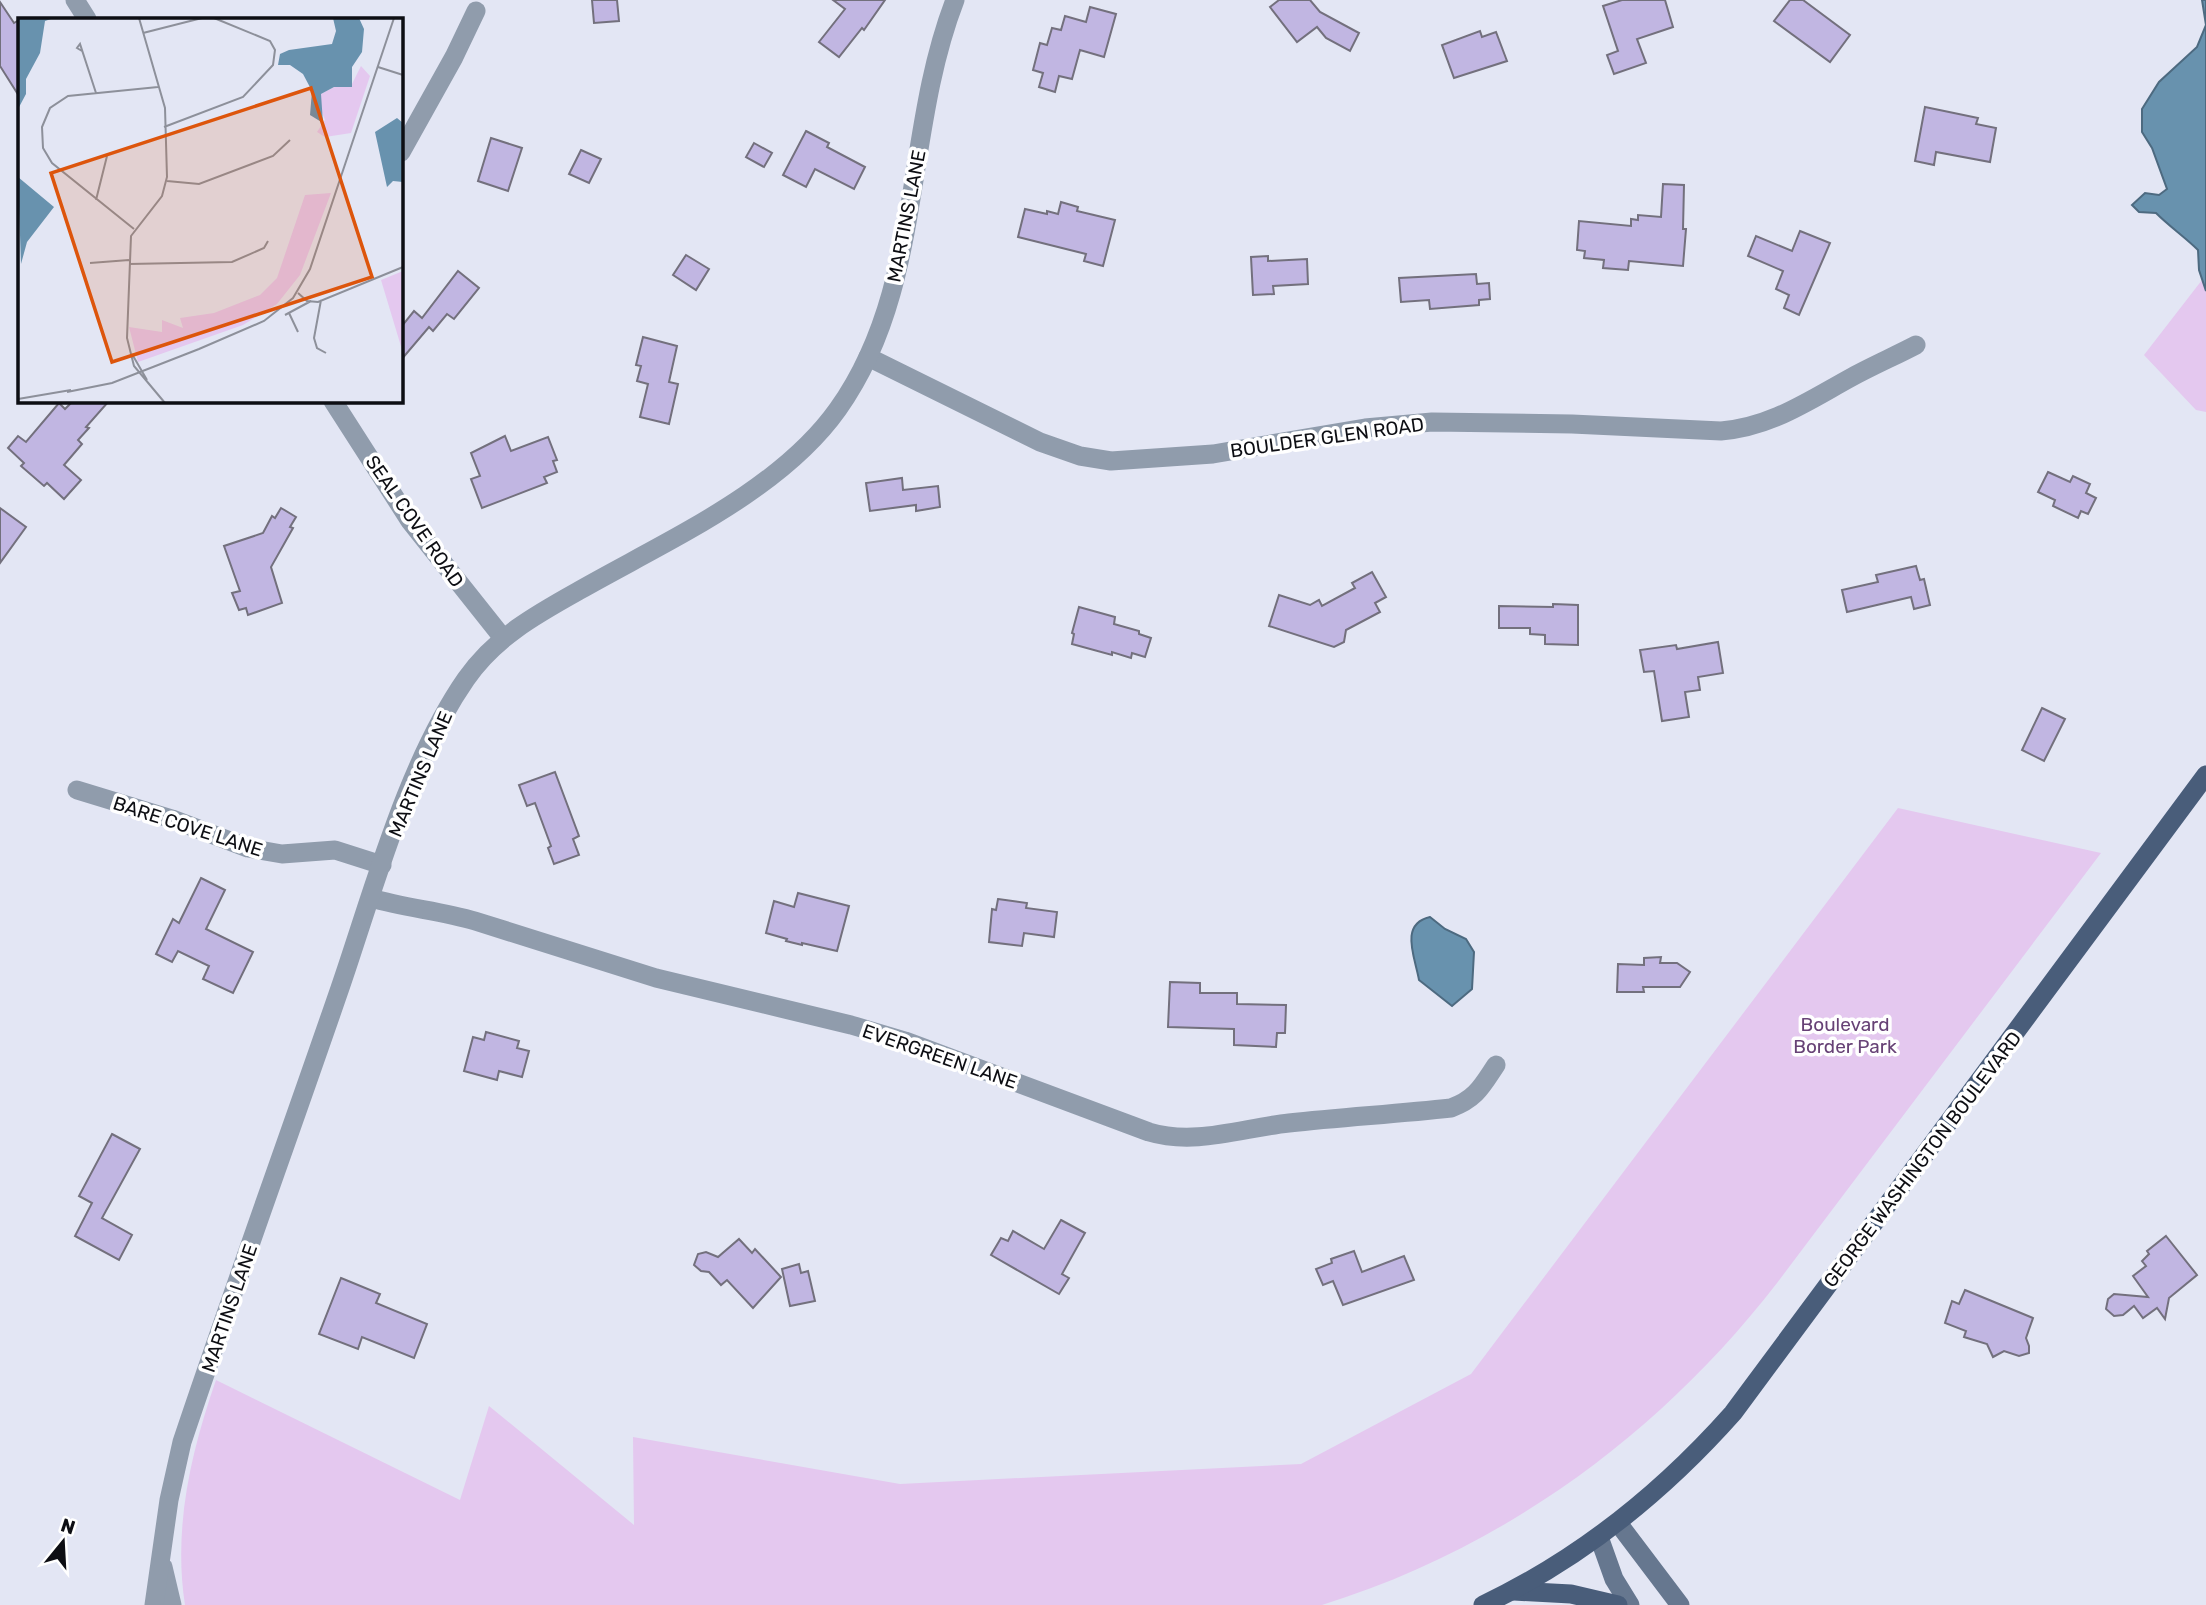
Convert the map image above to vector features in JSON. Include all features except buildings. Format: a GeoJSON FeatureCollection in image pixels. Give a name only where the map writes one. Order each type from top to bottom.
{"type":"FeatureCollection","features":[{"type":"Feature","properties":{"kind":"main road","name":"GEORGE WASHINGTON BOULEVARD"},"geometry":{"type":"LineString","coordinates":[[1483,1605],[1514,1591],[1618,1523],[1684,1465],[1752,1389],[2206,775]]}},
{"type":"Feature","properties":{"kind":"main road"},"geometry":{"type":"LineString","coordinates":[[1618,1523],[1680,1605]]}},
{"type":"Feature","properties":{"kind":"main road"},"geometry":{"type":"LineString","coordinates":[[1599,1537],[1614,1579],[1630,1605]]}},
{"type":"Feature","properties":{"kind":"main road"},"geometry":{"type":"LineString","coordinates":[[1514,1591],[1571,1594],[1618,1605]]}},
{"type":"Feature","properties":{"kind":"street"},"geometry":{"type":"LineString","coordinates":[[75,0],[86,18]]}},
{"type":"Feature","properties":{"kind":"street","name":"MARTINS LANE"},"geometry":{"type":"LineString","coordinates":[[154,1605],[169,1500],[183,1442],[382,864],[411,787],[447,709],[473,668],[503,638],[532,618],[724,508],[765,481],[798,454],[827,424],[868,357],[898,274],[931,79],[942,34],[955,0]]}},
{"type":"Feature","properties":{"kind":"street"},"geometry":{"type":"LineString","coordinates":[[402,150],[454,57],[476,11]]}},
{"type":"Feature","properties":{"kind":"street","name":"BOULDER GLEN ROAD"},"geometry":{"type":"LineString","coordinates":[[868,357],[1040,442],[1080,456],[1111,461],[1213,454],[1365,428],[1432,422],[1572,424],[1721,431],[1744,429],[1793,411],[1853,376],[1916,345]]}},
{"type":"Feature","properties":{"kind":"street","name":"SEAL COVE ROAD"},"geometry":{"type":"LineString","coordinates":[[334,402],[410,521],[503,638]]}},
{"type":"Feature","properties":{"kind":"street","name":"BARE COVE LANE"},"geometry":{"type":"LineString","coordinates":[[76,790],[159,815],[248,848],[282,854],[335,850],[382,864]]}},
{"type":"Feature","properties":{"kind":"street","name":"EVERGREEN LANE"},"geometry":{"type":"LineString","coordinates":[[371,898],[404,908],[454,915],[656,978],[879,1032],[1171,1138],[1192,1138],[1286,1123],[1451,1108],[1465,1103],[1475,1095],[1496,1065]]}},
{"type":"Feature","properties":{"kind":"street","name":"MARTINS LANE"},"geometry":{"type":"LineString","coordinates":[[162,1562],[172,1605]]}},
{"type":"Feature","properties":{"kind":"green space"},"geometry":{"type":"Polygon","coordinates":[[[2202,280],[2206,291],[2206,412],[2196,410],[2144,355],[2202,280]]]}},
{"type":"Feature","properties":{"kind":"green space","name":"Boulevard Border Park"},"geometry":{"type":"Polygon","coordinates":[[[1898,808],[2101,853],[1777,1283],[1732,1338],[1683,1389],[1630,1436],[1575,1479],[1516,1518],[1454,1552],[1389,1581],[1322,1605],[185,1605],[181,1547],[183,1519],[192,1463],[216,1380],[460,1500],[489,1406],[634,1525],[633,1437],[900,1484],[1301,1464],[1471,1374],[1898,808]]]}},
{"type":"Feature","properties":{"kind":"water"},"geometry":{"type":"Polygon","coordinates":[[[2202,0],[2206,0],[2206,25],[2202,0]]]}},
{"type":"Feature","properties":{"kind":"water"},"geometry":{"type":"Polygon","coordinates":[[[2206,25],[2206,291],[2199,270],[2198,250],[2156,213],[2139,212],[2132,205],[2145,193],[2159,195],[2167,189],[2152,148],[2142,132],[2142,109],[2159,82],[2197,47],[2206,25]]]}},
{"type":"Feature","properties":{"kind":"water"},"geometry":{"type":"Polygon","coordinates":[[[1430,917],[1445,929],[1466,939],[1474,952],[1472,989],[1452,1006],[1419,980],[1411,942],[1412,934],[1420,921],[1430,917]]]}}]}
